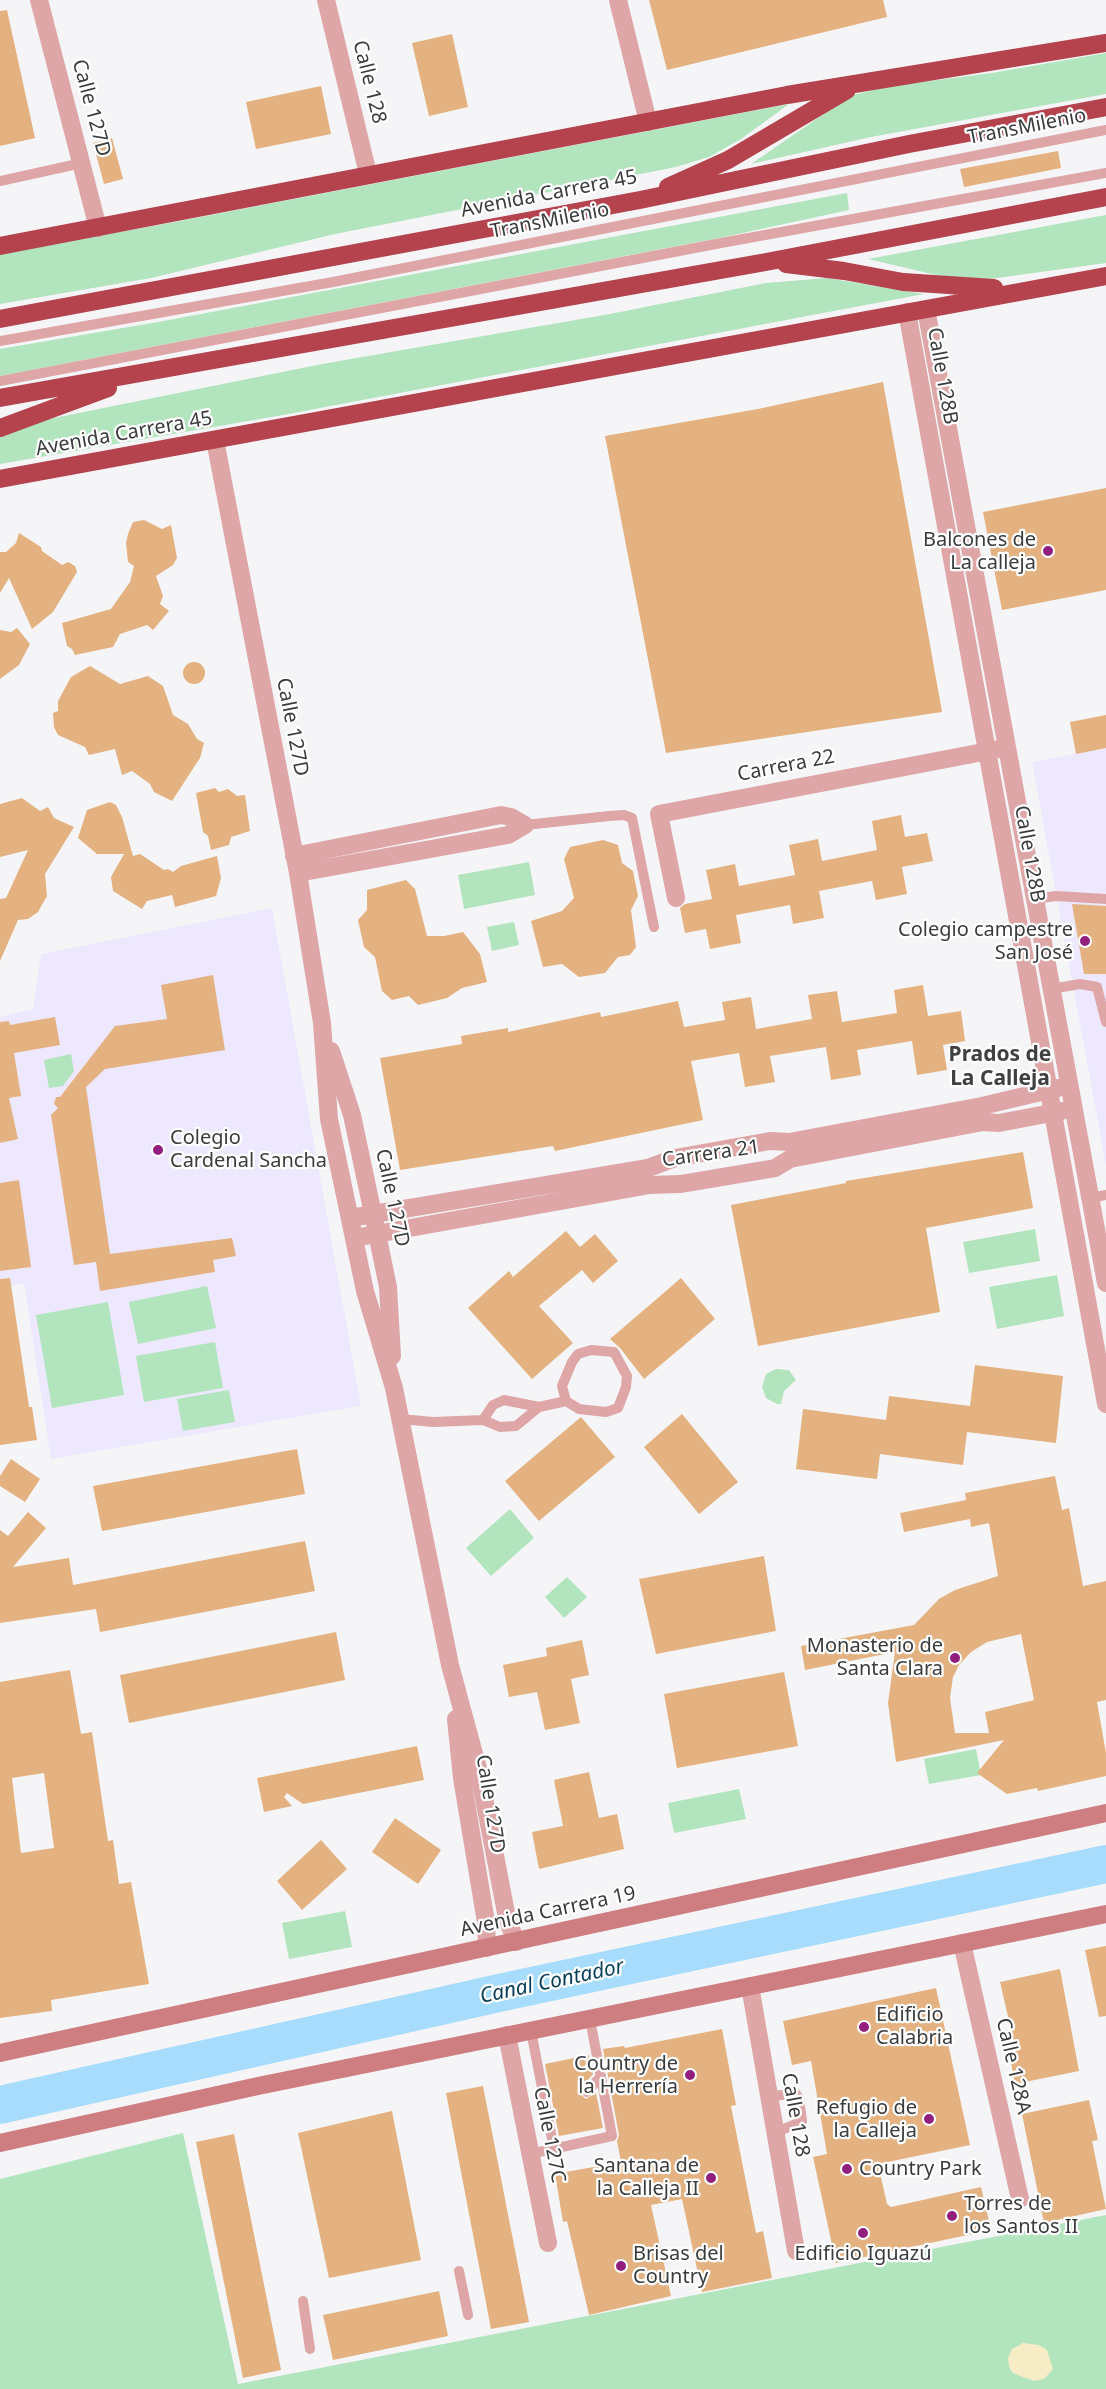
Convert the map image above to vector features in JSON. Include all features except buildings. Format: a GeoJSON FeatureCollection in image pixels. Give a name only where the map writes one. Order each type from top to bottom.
{"type":"FeatureCollection","features":[{"type":"Feature","properties":{"kind":"highway"},"geometry":{"type":"LineString","coordinates":[[0,246],[648,122],[1106,43]]}},
{"type":"Feature","properties":{"kind":"highway"},"geometry":{"type":"LineString","coordinates":[[640,200],[729,160],[813,108],[859,84]]}},
{"type":"Feature","properties":{"kind":"highway","name":"Avenida Carrera 45"},"geometry":{"type":"LineString","coordinates":[[0,320],[640,200],[909,144],[1106,107]]}},
{"type":"Feature","properties":{"kind":"highway"},"geometry":{"type":"LineString","coordinates":[[0,398],[766,262],[1106,197]]}},
{"type":"Feature","properties":{"kind":"highway"},"geometry":{"type":"LineString","coordinates":[[766,262],[957,288],[1037,289]]}},
{"type":"Feature","properties":{"kind":"highway","name":"Avenida Carrera 45"},"geometry":{"type":"LineString","coordinates":[[0,479],[1106,276]]}},
{"type":"Feature","properties":{"kind":"highway"},"geometry":{"type":"LineString","coordinates":[[0,428],[37,412],[164,369]]}},
{"type":"Feature","properties":{"kind":"main road","name":"Avenida Carrera 19"},"geometry":{"type":"LineString","coordinates":[[0,2054],[1106,1813]]}},
{"type":"Feature","properties":{"kind":"main road"},"geometry":{"type":"LineString","coordinates":[[0,2143],[531,2031],[1106,1914]]}},
{"type":"Feature","properties":{"kind":"street","name":"Calle 127D"},"geometry":{"type":"LineString","coordinates":[[39,0],[98,228]]}},
{"type":"Feature","properties":{"kind":"street","name":"Calle 128"},"geometry":{"type":"LineString","coordinates":[[326,0],[368,174]]}},
{"type":"Feature","properties":{"kind":"street"},"geometry":{"type":"LineString","coordinates":[[618,0],[648,122]]}},
{"type":"Feature","properties":{"kind":"street","name":"Calle 128B"},"geometry":{"type":"LineString","coordinates":[[926,309],[1068,1085],[1098,1197],[1106,1283]]}},
{"type":"Feature","properties":{"kind":"street","name":"Calle 128B"},"geometry":{"type":"LineString","coordinates":[[907,312],[1106,1404]]}},
{"type":"Feature","properties":{"kind":"street","name":"Calle 127D"},"geometry":{"type":"LineString","coordinates":[[215,440],[296,864],[322,1023],[329,1119],[365,1291],[394,1388],[450,1665],[479,1772],[507,1918],[516,1942]]}},
{"type":"Feature","properties":{"kind":"street","name":"Carrera 22"},"geometry":{"type":"LineString","coordinates":[[676,898],[659,814],[1007,747]]}},
{"type":"Feature","properties":{"kind":"street"},"geometry":{"type":"LineString","coordinates":[[296,864],[508,835],[525,825]]}},
{"type":"Feature","properties":{"kind":"street","name":"Calle 127D"},"geometry":{"type":"LineString","coordinates":[[322,1023],[352,1114],[388,1287],[394,1388]]}},
{"type":"Feature","properties":{"kind":"street","name":"Carrera 21"},"geometry":{"type":"LineString","coordinates":[[350,1218],[648,1168],[675,1158],[770,1141],[789,1142],[982,1106],[1068,1085]]}},
{"type":"Feature","properties":{"kind":"street","name":"Carrera 21"},"geometry":{"type":"LineString","coordinates":[[354,1238],[650,1185],[680,1184],[775,1168],[801,1157],[983,1122],[999,1123],[1073,1109]]}},
{"type":"Feature","properties":{"kind":"street","name":"Calle 127D"},"geometry":{"type":"LineString","coordinates":[[450,1665],[462,1778],[486,1922],[487,1948]]}},
{"type":"Feature","properties":{"kind":"street","name":"Calle 128A"},"geometry":{"type":"LineString","coordinates":[[962,1943],[1020,2199]]}},
{"type":"Feature","properties":{"kind":"street","name":"Calle 128"},"geometry":{"type":"LineString","coordinates":[[750,1986],[796,2251]]}},
{"type":"Feature","properties":{"kind":"street","name":"Calle 127C"},"geometry":{"type":"LineString","coordinates":[[507,2036],[548,2244]]}},
{"type":"Feature","properties":{"kind":"lane","name":"TransMilenio"},"geometry":{"type":"LineString","coordinates":[[0,341],[333,282],[1106,130]]}},
{"type":"Feature","properties":{"kind":"lane"},"geometry":{"type":"LineString","coordinates":[[0,181],[82,163]]}},
{"type":"Feature","properties":{"kind":"lane"},"geometry":{"type":"LineString","coordinates":[[0,381],[721,243],[1106,173]]}},
{"type":"Feature","properties":{"kind":"lane"},"geometry":{"type":"LineString","coordinates":[[525,825],[624,815],[632,819],[654,927]]}},
{"type":"Feature","properties":{"kind":"lane"},"geometry":{"type":"LineString","coordinates":[[1034,898],[1056,896],[1106,899]]}},
{"type":"Feature","properties":{"kind":"lane"},"geometry":{"type":"LineString","coordinates":[[1051,989],[1080,984],[1097,987],[1106,1022]]}},
{"type":"Feature","properties":{"kind":"lane"},"geometry":{"type":"LineString","coordinates":[[483,1420],[493,1405],[504,1400],[539,1407],[566,1401],[579,1409],[595,1413],[618,1408],[624,1399],[627,1376],[614,1352],[591,1350],[578,1354],[566,1373],[562,1386],[566,1401]]}},
{"type":"Feature","properties":{"kind":"lane"},"geometry":{"type":"LineString","coordinates":[[401,1419],[433,1422],[483,1420],[500,1427],[516,1426],[539,1407]]}},
{"type":"Feature","properties":{"kind":"lane"},"geometry":{"type":"LineString","coordinates":[[530,2154],[612,2136],[590,2019]]}},
{"type":"Feature","properties":{"kind":"lane"},"geometry":{"type":"LineString","coordinates":[[531,2031],[547,2102],[554,2150]]}},
{"type":"Feature","properties":{"kind":"lane"},"geometry":{"type":"LineString","coordinates":[[587,2092],[601,2076]]}},
{"type":"Feature","properties":{"kind":"lane"},"geometry":{"type":"LineString","coordinates":[[769,2096],[798,2096],[803,2119],[775,2133]]}},
{"type":"Feature","properties":{"kind":"lane"},"geometry":{"type":"LineString","coordinates":[[520,2108],[547,2102]]}},
{"type":"Feature","properties":{"kind":"lane"},"geometry":{"type":"LineString","coordinates":[[459,2271],[468,2315]]}},
{"type":"Feature","properties":{"kind":"lane"},"geometry":{"type":"LineString","coordinates":[[303,2301],[310,2349]]}},
{"type":"Feature","properties":{"kind":"shaded area","name":"Colegio campestre San José"},"geometry":{"type":"Polygon","coordinates":[[[1106,748],[1106,1166],[1032,762],[1106,748]]]}},
{"type":"Feature","properties":{"kind":"shaded area","name":"Colegio Cardenal Sancha"},"geometry":{"type":"Polygon","coordinates":[[[272,908],[361,1406],[51,1459],[24,1284],[0,1287],[0,1017],[33,1009],[41,954],[272,908]]]}},
{"type":"Feature","properties":{"kind":"green space"},"geometry":{"type":"Polygon","coordinates":[[[1106,53],[1106,94],[871,137],[751,164],[850,96],[883,87],[992,73],[1106,53]]]}},
{"type":"Feature","properties":{"kind":"green space"},"geometry":{"type":"Polygon","coordinates":[[[789,104],[741,139],[709,157],[676,167],[335,234],[151,278],[0,304],[0,253],[159,225],[789,104]]]}},
{"type":"Feature","properties":{"kind":"green space"},"geometry":{"type":"Polygon","coordinates":[[[847,193],[849,210],[724,237],[0,376],[0,349],[158,322],[847,193]]]}},
{"type":"Feature","properties":{"kind":"green space"},"geometry":{"type":"Polygon","coordinates":[[[1106,215],[1106,263],[990,279],[949,278],[868,259],[1106,215]]]}},
{"type":"Feature","properties":{"kind":"green space"},"geometry":{"type":"Polygon","coordinates":[[[827,278],[924,294],[283,415],[0,464],[0,436],[24,424],[322,364],[610,314],[766,283],[827,278]]]}},
{"type":"Feature","properties":{"kind":"green space"},"geometry":{"type":"Polygon","coordinates":[[[529,862],[535,895],[464,909],[458,875],[529,862]]]}},
{"type":"Feature","properties":{"kind":"green space"},"geometry":{"type":"Polygon","coordinates":[[[514,922],[519,945],[492,951],[487,927],[514,922]]]}},
{"type":"Feature","properties":{"kind":"green space"},"geometry":{"type":"Polygon","coordinates":[[[71,1054],[74,1071],[63,1086],[49,1088],[44,1060],[71,1054]]]}},
{"type":"Feature","properties":{"kind":"green space"},"geometry":{"type":"Polygon","coordinates":[[[1035,1229],[1040,1261],[969,1273],[963,1242],[1035,1229]]]}},
{"type":"Feature","properties":{"kind":"green space"},"geometry":{"type":"Polygon","coordinates":[[[1057,1275],[1064,1316],[997,1329],[989,1287],[1057,1275]]]}},
{"type":"Feature","properties":{"kind":"green space"},"geometry":{"type":"Polygon","coordinates":[[[207,1286],[216,1328],[138,1344],[129,1302],[207,1286]]]}},
{"type":"Feature","properties":{"kind":"green space"},"geometry":{"type":"Polygon","coordinates":[[[108,1302],[124,1395],[52,1408],[36,1315],[108,1302]]]}},
{"type":"Feature","properties":{"kind":"green space"},"geometry":{"type":"Polygon","coordinates":[[[215,1342],[223,1388],[144,1402],[136,1356],[215,1342]]]}},
{"type":"Feature","properties":{"kind":"green space"},"geometry":{"type":"Polygon","coordinates":[[[776,1369],[789,1370],[796,1380],[784,1391],[781,1404],[766,1398],[762,1387],[766,1374],[776,1369]]]}},
{"type":"Feature","properties":{"kind":"green space"},"geometry":{"type":"Polygon","coordinates":[[[229,1390],[235,1422],[183,1431],[177,1399],[229,1390]]]}},
{"type":"Feature","properties":{"kind":"green space"},"geometry":{"type":"Polygon","coordinates":[[[510,1509],[534,1538],[491,1576],[466,1548],[510,1509]]]}},
{"type":"Feature","properties":{"kind":"green space"},"geometry":{"type":"Polygon","coordinates":[[[567,1577],[587,1597],[564,1618],[545,1597],[567,1577]]]}},
{"type":"Feature","properties":{"kind":"green space"},"geometry":{"type":"Polygon","coordinates":[[[976,1749],[981,1775],[929,1784],[924,1759],[976,1749]]]}},
{"type":"Feature","properties":{"kind":"green space"},"geometry":{"type":"Polygon","coordinates":[[[739,1789],[746,1819],[674,1833],[668,1803],[739,1789]]]}},
{"type":"Feature","properties":{"kind":"green space"},"geometry":{"type":"Polygon","coordinates":[[[345,1911],[352,1947],[289,1959],[282,1923],[345,1911]]]}},
{"type":"Feature","properties":{"kind":"green space"},"geometry":{"type":"Polygon","coordinates":[[[183,2133],[238,2384],[1106,2215],[1106,2389],[0,2389],[0,2179],[183,2133]]]}},
{"type":"Feature","properties":{"kind":"sand"},"geometry":{"type":"Polygon","coordinates":[[[1023,2343],[1039,2345],[1047,2350],[1053,2369],[1044,2379],[1034,2381],[1013,2373],[1009,2367],[1008,2358],[1012,2349],[1023,2343]]]}},
{"type":"Feature","properties":{"kind":"waterway","name":"Canal Contador"},"geometry":{"type":"LineString","coordinates":[[0,2105],[508,1991],[1106,1864]]}},
{"type":"Feature","properties":{"kind":"place","name":"Balcones de La calleja"},"geometry":{"type":"Point","coordinates":[1048,551]}},
{"type":"Feature","properties":{"kind":"place","name":"Colegio campestre San José"},"geometry":{"type":"Point","coordinates":[1085,941]}},
{"type":"Feature","properties":{"kind":"place","name":"Colegio Cardenal Sancha"},"geometry":{"type":"Point","coordinates":[158,1150]}},
{"type":"Feature","properties":{"kind":"place","name":"Monasterio de Santa Clara"},"geometry":{"type":"Point","coordinates":[955,1658]}},
{"type":"Feature","properties":{"kind":"place","name":"Edificio Calabria"},"geometry":{"type":"Point","coordinates":[864,2027]}},
{"type":"Feature","properties":{"kind":"place","name":"Country de la Herrería"},"geometry":{"type":"Point","coordinates":[690,2075]}},
{"type":"Feature","properties":{"kind":"place","name":"Refugio de la Calleja"},"geometry":{"type":"Point","coordinates":[929,2119]}},
{"type":"Feature","properties":{"kind":"place","name":"Country Park"},"geometry":{"type":"Point","coordinates":[847,2169]}},
{"type":"Feature","properties":{"kind":"place","name":"Santana de la Calleja II"},"geometry":{"type":"Point","coordinates":[711,2178]}},
{"type":"Feature","properties":{"kind":"place","name":"Torres de los Santos II"},"geometry":{"type":"Point","coordinates":[952,2216]}},
{"type":"Feature","properties":{"kind":"place","name":"Edificio Iguazú"},"geometry":{"type":"Point","coordinates":[863,2233]}},
{"type":"Feature","properties":{"kind":"place","name":"Brisas del Country"},"geometry":{"type":"Point","coordinates":[621,2266]}},
{"type":"Feature","properties":{"kind":"district","name":"Prados de La Calleja"},"geometry":{"type":"Point","coordinates":[1000,1067]}}]}
